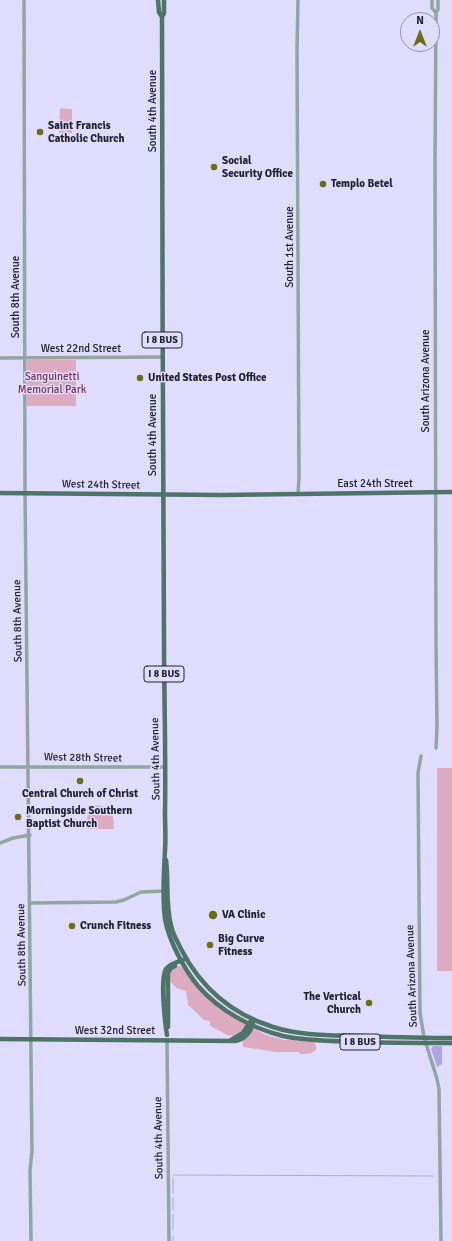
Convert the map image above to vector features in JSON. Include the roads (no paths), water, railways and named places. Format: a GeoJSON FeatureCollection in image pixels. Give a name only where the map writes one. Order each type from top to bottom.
{"type":"FeatureCollection","features":[{"type":"Feature","properties":{"kind":"main road","name":"South 4th Avenue"},"geometry":{"type":"LineString","coordinates":[[158,0],[159,12],[162,17]]}},
{"type":"Feature","properties":{"kind":"main road","name":"South 4th Avenue"},"geometry":{"type":"LineString","coordinates":[[164,0],[164,12],[162,17],[162,495],[165,913],[167,927],[181,961]]}},
{"type":"Feature","properties":{"kind":"main road","name":"East 24th Street"},"geometry":{"type":"LineString","coordinates":[[298,494],[452,492]]}},
{"type":"Feature","properties":{"kind":"main road","name":"West 24th Street"},"geometry":{"type":"LineString","coordinates":[[0,493],[162,495],[298,494]]}},
{"type":"Feature","properties":{"kind":"main road","name":"South 4th Avenue"},"geometry":{"type":"LineString","coordinates":[[166,891],[172,930],[186,958],[171,968],[168,973],[167,1038]]}},
{"type":"Feature","properties":{"kind":"main road"},"geometry":{"type":"LineString","coordinates":[[186,958],[208,988],[230,1006],[253,1019]]}},
{"type":"Feature","properties":{"kind":"main road"},"geometry":{"type":"LineString","coordinates":[[181,961],[192,978],[206,994],[225,1010],[250,1024]]}},
{"type":"Feature","properties":{"kind":"main road","name":"I 8 BUS"},"geometry":{"type":"LineString","coordinates":[[253,1019],[286,1030],[320,1034],[452,1038]]}},
{"type":"Feature","properties":{"kind":"main road","name":"West 32nd Street"},"geometry":{"type":"LineString","coordinates":[[0,1039],[167,1038],[231,1040],[243,1034],[253,1019]]}},
{"type":"Feature","properties":{"kind":"main road","name":"I 8 BUS"},"geometry":{"type":"LineString","coordinates":[[250,1024],[285,1036],[320,1040],[452,1043]]}},
{"type":"Feature","properties":{"kind":"main road"},"geometry":{"type":"LineString","coordinates":[[369,1036],[370,1042]]}},
{"type":"Feature","properties":{"kind":"street","name":"South 8th Avenue"},"geometry":{"type":"LineString","coordinates":[[24,0],[25,493],[30,835],[32,1151],[30,1170],[30,1241]]}},
{"type":"Feature","properties":{"kind":"street","name":"South 1st Avenue"},"geometry":{"type":"LineString","coordinates":[[298,0],[298,494]]}},
{"type":"Feature","properties":{"kind":"street","name":"South Arizona Avenue"},"geometry":{"type":"LineString","coordinates":[[432,0],[432,8],[435,12]]}},
{"type":"Feature","properties":{"kind":"street","name":"South Arizona Avenue"},"geometry":{"type":"LineString","coordinates":[[436,12],[438,0]]}},
{"type":"Feature","properties":{"kind":"street","name":"South Arizona Avenue"},"geometry":{"type":"LineString","coordinates":[[436,52],[436,748]]}},
{"type":"Feature","properties":{"kind":"street","name":"West 22nd Street"},"geometry":{"type":"LineString","coordinates":[[0,358],[162,357]]}},
{"type":"Feature","properties":{"kind":"street","name":"South Arizona Avenue"},"geometry":{"type":"LineString","coordinates":[[421,756],[418,773],[420,1017],[424,1037],[438,1081],[439,1089],[441,1241]]}},
{"type":"Feature","properties":{"kind":"street","name":"West 28th Street"},"geometry":{"type":"LineString","coordinates":[[0,767],[165,767]]}},
{"type":"Feature","properties":{"kind":"street"},"geometry":{"type":"LineString","coordinates":[[0,843],[14,838],[30,835]]}},
{"type":"Feature","properties":{"kind":"street"},"geometry":{"type":"LineString","coordinates":[[30,903],[116,902],[141,892],[166,891]]}},
{"type":"Feature","properties":{"kind":"street","name":"South 4th Avenue"},"geometry":{"type":"LineString","coordinates":[[167,1038],[169,1241]]}},
{"type":"Feature","properties":{"kind":"waterway"},"geometry":{"type":"LineString","coordinates":[[173,1175],[433,1176]]}},
{"type":"Feature","properties":{"kind":"waterway"},"geometry":{"type":"LineString","coordinates":[[173,1178],[173,1193]]}},
{"type":"Feature","properties":{"kind":"waterway"},"geometry":{"type":"LineString","coordinates":[[173,1198],[173,1210]]}},
{"type":"Feature","properties":{"kind":"waterway"},"geometry":{"type":"LineString","coordinates":[[173,1215],[173,1230]]}},
{"type":"Feature","properties":{"kind":"waterway"},"geometry":{"type":"LineString","coordinates":[[173,1236],[173,1241]]}},
{"type":"Feature","properties":{"kind":"place","name":"Saint Francis Catholic Church"},"geometry":{"type":"Point","coordinates":[40,132]}},
{"type":"Feature","properties":{"kind":"place","name":"Social Security Office"},"geometry":{"type":"Point","coordinates":[214,167]}},
{"type":"Feature","properties":{"kind":"place","name":"Templo Betel"},"geometry":{"type":"Point","coordinates":[323,184]}},
{"type":"Feature","properties":{"kind":"place","name":"United States Post Office"},"geometry":{"type":"Point","coordinates":[140,378]}},
{"type":"Feature","properties":{"kind":"place","name":"Central Church of Christ"},"geometry":{"type":"Point","coordinates":[80,781]}},
{"type":"Feature","properties":{"kind":"place","name":"Morningside Southern Baptist Church"},"geometry":{"type":"Point","coordinates":[18,817]}},
{"type":"Feature","properties":{"kind":"place","name":"VA Clinic"},"geometry":{"type":"Point","coordinates":[213,915]}},
{"type":"Feature","properties":{"kind":"place","name":"Crunch Fitness"},"geometry":{"type":"Point","coordinates":[72,926]}},
{"type":"Feature","properties":{"kind":"place","name":"Big Curve Fitness"},"geometry":{"type":"Point","coordinates":[210,945]}},
{"type":"Feature","properties":{"kind":"place","name":"The Vertical Church"},"geometry":{"type":"Point","coordinates":[369,1003]}},
{"type":"Feature","properties":{"kind":"park label","name":"Sanguinetti Memorial Park"},"geometry":{"type":"Point","coordinates":[52,383]}}]}
